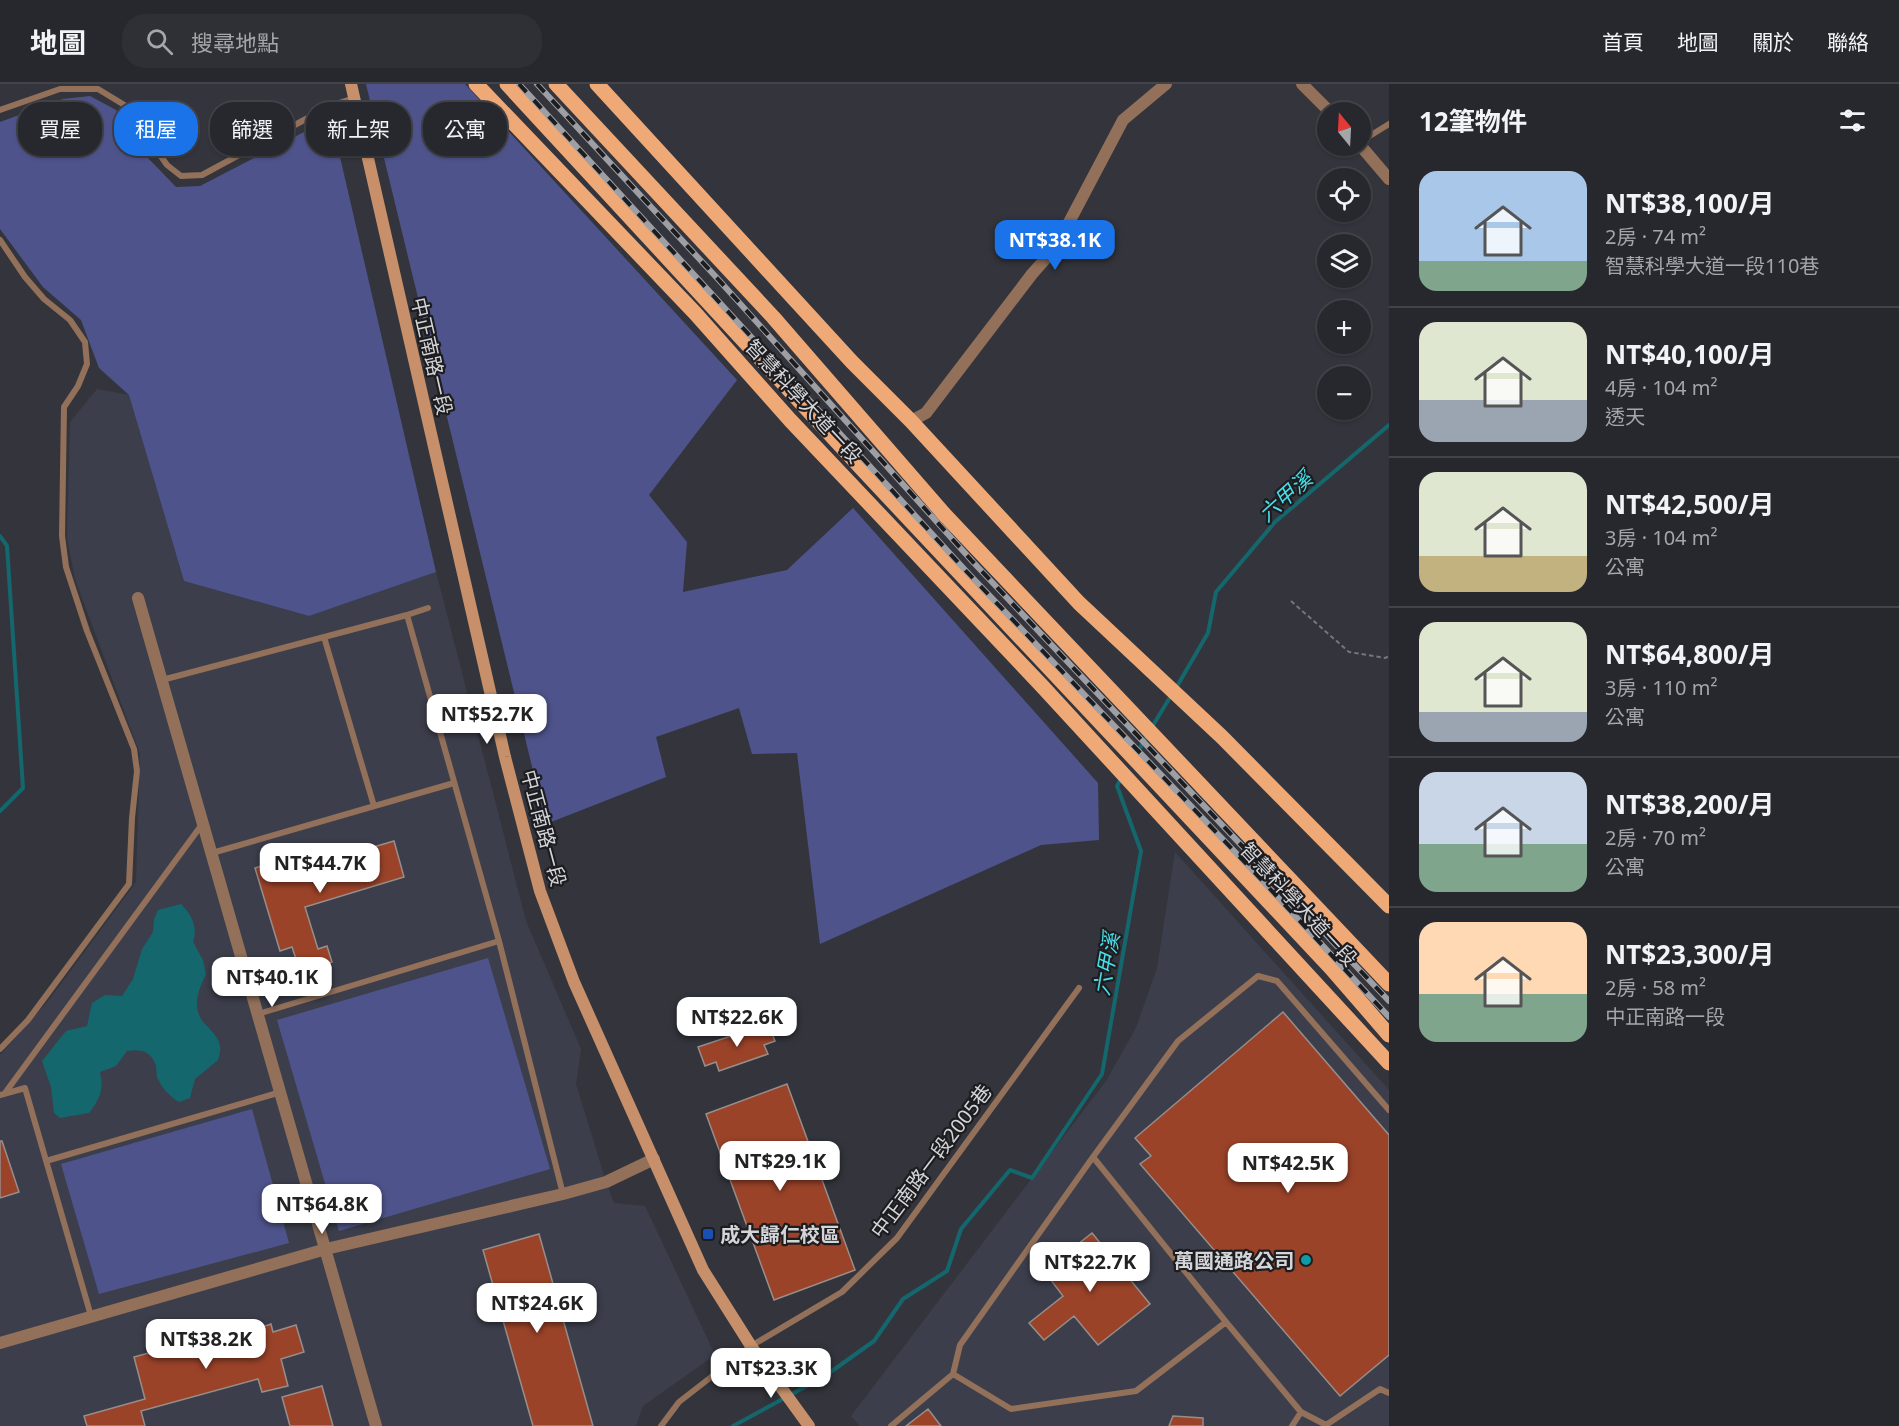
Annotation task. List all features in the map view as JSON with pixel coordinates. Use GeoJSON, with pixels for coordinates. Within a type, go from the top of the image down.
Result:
{"type":"FeatureCollection","features":[{"type":"Feature","properties":{"kind":"main road","name":"智慧科學大道一段"},"geometry":{"type":"LineString","coordinates":[[476,84],[672,289],[790,420],[1100,748],[1176,834],[1244,904],[1389,1063]]}},
{"type":"Feature","properties":{"kind":"main road","name":"智慧科學大道一段"},"geometry":{"type":"LineString","coordinates":[[507,84],[631,220],[1331,969],[1389,1035]]}},
{"type":"Feature","properties":{"kind":"main road","name":"智慧科學大道一段"},"geometry":{"type":"LineString","coordinates":[[556,84],[773,316],[944,514],[1389,984]]}},
{"type":"Feature","properties":{"kind":"main road"},"geometry":{"type":"LineString","coordinates":[[597,84],[852,362],[1079,603],[1222,737],[1389,906]]}},
{"type":"Feature","properties":{"kind":"main road"},"geometry":{"type":"LineString","coordinates":[[631,220],[672,289]]}},
{"type":"Feature","properties":{"kind":"main road"},"geometry":{"type":"LineString","coordinates":[[1244,904],[1331,969]]}},
{"type":"Feature","properties":{"kind":"street","name":"中正南路一段"},"geometry":{"type":"LineString","coordinates":[[351,84],[497,724],[540,891],[574,982],[704,1270],[755,1350],[809,1426]]}},
{"type":"Feature","properties":{"kind":"street"},"geometry":{"type":"LineString","coordinates":[[910,421],[926,413],[1032,274],[1056,247],[1123,120],[1166,84]]}},
{"type":"Feature","properties":{"kind":"street"},"geometry":{"type":"LineString","coordinates":[[1302,84],[1320,102]]}},
{"type":"Feature","properties":{"kind":"street"},"geometry":{"type":"LineString","coordinates":[[1370,156],[1389,178]]}},
{"type":"Feature","properties":{"kind":"street"},"geometry":{"type":"LineString","coordinates":[[138,598],[376,1426]]}},
{"type":"Feature","properties":{"kind":"street"},"geometry":{"type":"LineString","coordinates":[[0,1343],[326,1249],[606,1182],[654,1159]]}},
{"type":"Feature","properties":{"kind":"lane"},"geometry":{"type":"LineString","coordinates":[[0,110],[60,89],[98,89],[126,106],[167,165],[182,176],[202,175],[330,106],[354,98]]}},
{"type":"Feature","properties":{"kind":"lane"},"geometry":{"type":"LineString","coordinates":[[1371,136],[1389,124]]}},
{"type":"Feature","properties":{"kind":"lane"},"geometry":{"type":"LineString","coordinates":[[0,240],[25,277],[44,299],[69,320],[85,342],[87,364],[78,386],[64,407],[62,536],[69,576],[87,631],[134,749],[137,771],[129,884],[27,1020],[0,1049]]}},
{"type":"Feature","properties":{"kind":"lane"},"geometry":{"type":"LineString","coordinates":[[161,680],[429,608]]}},
{"type":"Feature","properties":{"kind":"lane"},"geometry":{"type":"LineString","coordinates":[[407,615],[499,941],[563,1194]]}},
{"type":"Feature","properties":{"kind":"lane"},"geometry":{"type":"LineString","coordinates":[[324,637],[374,806]]}},
{"type":"Feature","properties":{"kind":"lane"},"geometry":{"type":"LineString","coordinates":[[212,853],[454,783]]}},
{"type":"Feature","properties":{"kind":"lane"},"geometry":{"type":"LineString","coordinates":[[3,1094],[203,823]]}},
{"type":"Feature","properties":{"kind":"lane"},"geometry":{"type":"LineString","coordinates":[[258,1014],[499,941]]}},
{"type":"Feature","properties":{"kind":"lane"},"geometry":{"type":"LineString","coordinates":[[891,1426],[953,1374],[960,1346],[1178,1041],[1258,976],[1277,981],[1389,1110]]}},
{"type":"Feature","properties":{"kind":"lane","name":"中正南路一段2005巷"},"geometry":{"type":"LineString","coordinates":[[661,1426],[679,1402],[842,1292],[897,1238],[1079,987]]}},
{"type":"Feature","properties":{"kind":"lane"},"geometry":{"type":"LineString","coordinates":[[3,1094],[25,1088],[92,1317]]}},
{"type":"Feature","properties":{"kind":"lane"},"geometry":{"type":"LineString","coordinates":[[46,1161],[281,1092]]}},
{"type":"Feature","properties":{"kind":"lane"},"geometry":{"type":"LineString","coordinates":[[1093,1157],[1301,1412],[1326,1425],[1380,1389],[1389,1393]]}},
{"type":"Feature","properties":{"kind":"lane"},"geometry":{"type":"LineString","coordinates":[[953,1374],[1011,1409],[1136,1391],[1226,1322]]}},
{"type":"Feature","properties":{"kind":"lane"},"geometry":{"type":"LineString","coordinates":[[1292,1426],[1301,1412]]}},
{"type":"Feature","properties":{"kind":"path"},"geometry":{"type":"LineString","coordinates":[[1292,601],[1349,652],[1389,656]]}},
{"type":"Feature","properties":{"kind":"shaded area"},"geometry":{"type":"Polygon","coordinates":[[[366,84],[465,84],[482,102],[423,102],[423,156],[507,156],[507,130],[737,380],[649,495],[687,542],[683,592],[787,570],[853,508],[1098,783],[1099,840],[1041,845],[820,944],[797,753],[752,754],[739,708],[656,737],[666,777],[546,824],[384,156],[411,156],[411,102],[370,102],[366,84]]]}},
{"type":"Feature","properties":{"kind":"shaded area"},"geometry":{"type":"Polygon","coordinates":[[[90,96],[101,102],[55,102],[90,96]]]}},
{"type":"Feature","properties":{"kind":"shaded area"},"geometry":{"type":"Polygon","coordinates":[[[102,102],[114,109],[114,156],[147,156],[176,187],[200,186],[258,156],[294,156],[294,137],[306,131],[306,156],[340,156],[436,572],[309,616],[184,581],[129,395],[99,368],[81,320],[43,287],[0,229],[0,122],[18,115],[18,156],[102,156],[102,102]]]}},
{"type":"Feature","properties":{"kind":"shaded area"},"geometry":{"type":"Polygon","coordinates":[[[97,389],[129,395],[184,581],[309,616],[436,572],[526,921],[581,1049],[576,1084],[606,1182],[614,1203],[645,1206],[715,1355],[643,1406],[636,1426],[0,1426],[0,1055],[49,1000],[136,882],[140,754],[75,579],[67,537],[70,422],[97,389]]]}},
{"type":"Feature","properties":{"kind":"shaded area"},"geometry":{"type":"Polygon","coordinates":[[[1175,852],[1389,1090],[1389,1426],[860,1426],[851,1416],[1106,1081],[1136,1028],[1157,968],[1175,852]]]}},
{"type":"Feature","properties":{"kind":"shaded area"},"geometry":{"type":"Polygon","coordinates":[[[181,904],[193,921],[195,931],[193,942],[203,960],[206,974],[198,996],[198,1013],[219,1042],[218,1060],[195,1079],[190,1098],[179,1102],[161,1085],[157,1077],[156,1065],[150,1055],[139,1050],[127,1051],[116,1066],[100,1072],[102,1084],[100,1094],[89,1113],[60,1118],[54,1113],[51,1087],[42,1061],[66,1031],[87,1026],[92,1003],[105,995],[122,996],[133,979],[142,949],[153,932],[154,919],[158,910],[181,904]]]}},
{"type":"Feature","properties":{"kind":"shaded area"},"geometry":{"type":"Polygon","coordinates":[[[488,958],[550,1169],[339,1231],[277,1020],[488,958]]]}},
{"type":"Feature","properties":{"kind":"shaded area"},"geometry":{"type":"Polygon","coordinates":[[[252,1109],[289,1243],[99,1294],[61,1164],[252,1109]]]}},
{"type":"Feature","properties":{"kind":"building"},"geometry":{"type":"Polygon","coordinates":[[[394,841],[404,877],[305,907],[318,949],[327,946],[332,962],[300,971],[292,947],[280,951],[255,868],[288,858],[292,871],[394,841]]]}},
{"type":"Feature","properties":{"kind":"building","name":"萬國通路公司"},"geometry":{"type":"Polygon","coordinates":[[[1283,1012],[1389,1135],[1389,1355],[1340,1396],[1140,1164],[1151,1156],[1135,1138],[1283,1012]]]}},
{"type":"Feature","properties":{"kind":"building"},"geometry":{"type":"Polygon","coordinates":[[[761,1026],[762,1029],[769,1026],[775,1041],[764,1045],[768,1054],[719,1071],[716,1062],[705,1066],[698,1047],[761,1026]]]}},
{"type":"Feature","properties":{"kind":"building"},"geometry":{"type":"Polygon","coordinates":[[[787,1084],[855,1270],[774,1300],[706,1114],[787,1084]]]}},
{"type":"Feature","properties":{"kind":"building"},"geometry":{"type":"Polygon","coordinates":[[[0,1141],[2,1141],[19,1192],[0,1198],[0,1141]]]}},
{"type":"Feature","properties":{"kind":"building"},"geometry":{"type":"Polygon","coordinates":[[[1092,1233],[1150,1304],[1098,1345],[1074,1316],[1044,1340],[1029,1323],[1063,1296],[1044,1271],[1092,1233]]]}},
{"type":"Feature","properties":{"kind":"building"},"geometry":{"type":"Polygon","coordinates":[[[539,1234],[593,1426],[533,1426],[483,1250],[539,1234]]]}},
{"type":"Feature","properties":{"kind":"building"},"geometry":{"type":"Polygon","coordinates":[[[271,1324],[273,1332],[296,1325],[304,1352],[281,1359],[288,1386],[262,1392],[258,1379],[141,1411],[145,1426],[87,1426],[84,1416],[145,1399],[134,1357],[229,1331],[231,1338],[271,1324]]]}},
{"type":"Feature","properties":{"kind":"building"},"geometry":{"type":"Polygon","coordinates":[[[322,1386],[333,1426],[290,1426],[282,1397],[322,1386]]]}},
{"type":"Feature","properties":{"kind":"building"},"geometry":{"type":"Polygon","coordinates":[[[928,1409],[941,1426],[906,1426],[928,1409]]]}},
{"type":"Feature","properties":{"kind":"building"},"geometry":{"type":"Polygon","coordinates":[[[1173,1416],[1203,1418],[1203,1426],[1169,1426],[1173,1416]]]}},
{"type":"Feature","properties":{"kind":"waterway","name":"六甲溪"},"geometry":{"type":"LineString","coordinates":[[1176,688],[1208,633],[1216,592],[1275,522],[1389,425]]}},
{"type":"Feature","properties":{"kind":"waterway"},"geometry":{"type":"LineString","coordinates":[[0,536],[7,546],[23,788],[0,811]]}},
{"type":"Feature","properties":{"kind":"waterway","name":"六甲溪"},"geometry":{"type":"LineString","coordinates":[[1152,727],[1172,694]]}},
{"type":"Feature","properties":{"kind":"waterway","name":"六甲溪"},"geometry":{"type":"LineString","coordinates":[[1136,755],[1147,736]]}},
{"type":"Feature","properties":{"kind":"waterway","name":"六甲溪"},"geometry":{"type":"LineString","coordinates":[[733,1426],[825,1376],[874,1341],[903,1299],[947,1271],[961,1229],[1010,1170],[1032,1178],[1102,1074],[1141,851],[1117,786],[1121,779]]}},
{"type":"Feature","properties":{"kind":"railway"},"geometry":{"type":"LineString","coordinates":[[519,84],[966,571],[1258,876],[1389,1017]]}},
{"type":"Feature","properties":{"kind":"railway"},"geometry":{"type":"LineString","coordinates":[[537,84],[717,278],[973,562],[1389,1001]]}},
{"type":"Feature","properties":{"kind":"place","name":"成大歸仁校區"},"geometry":{"type":"Point","coordinates":[708,1234]}},
{"type":"Feature","properties":{"kind":"place","name":"萬國通路公司"},"geometry":{"type":"Point","coordinates":[1306,1260]}}]}
